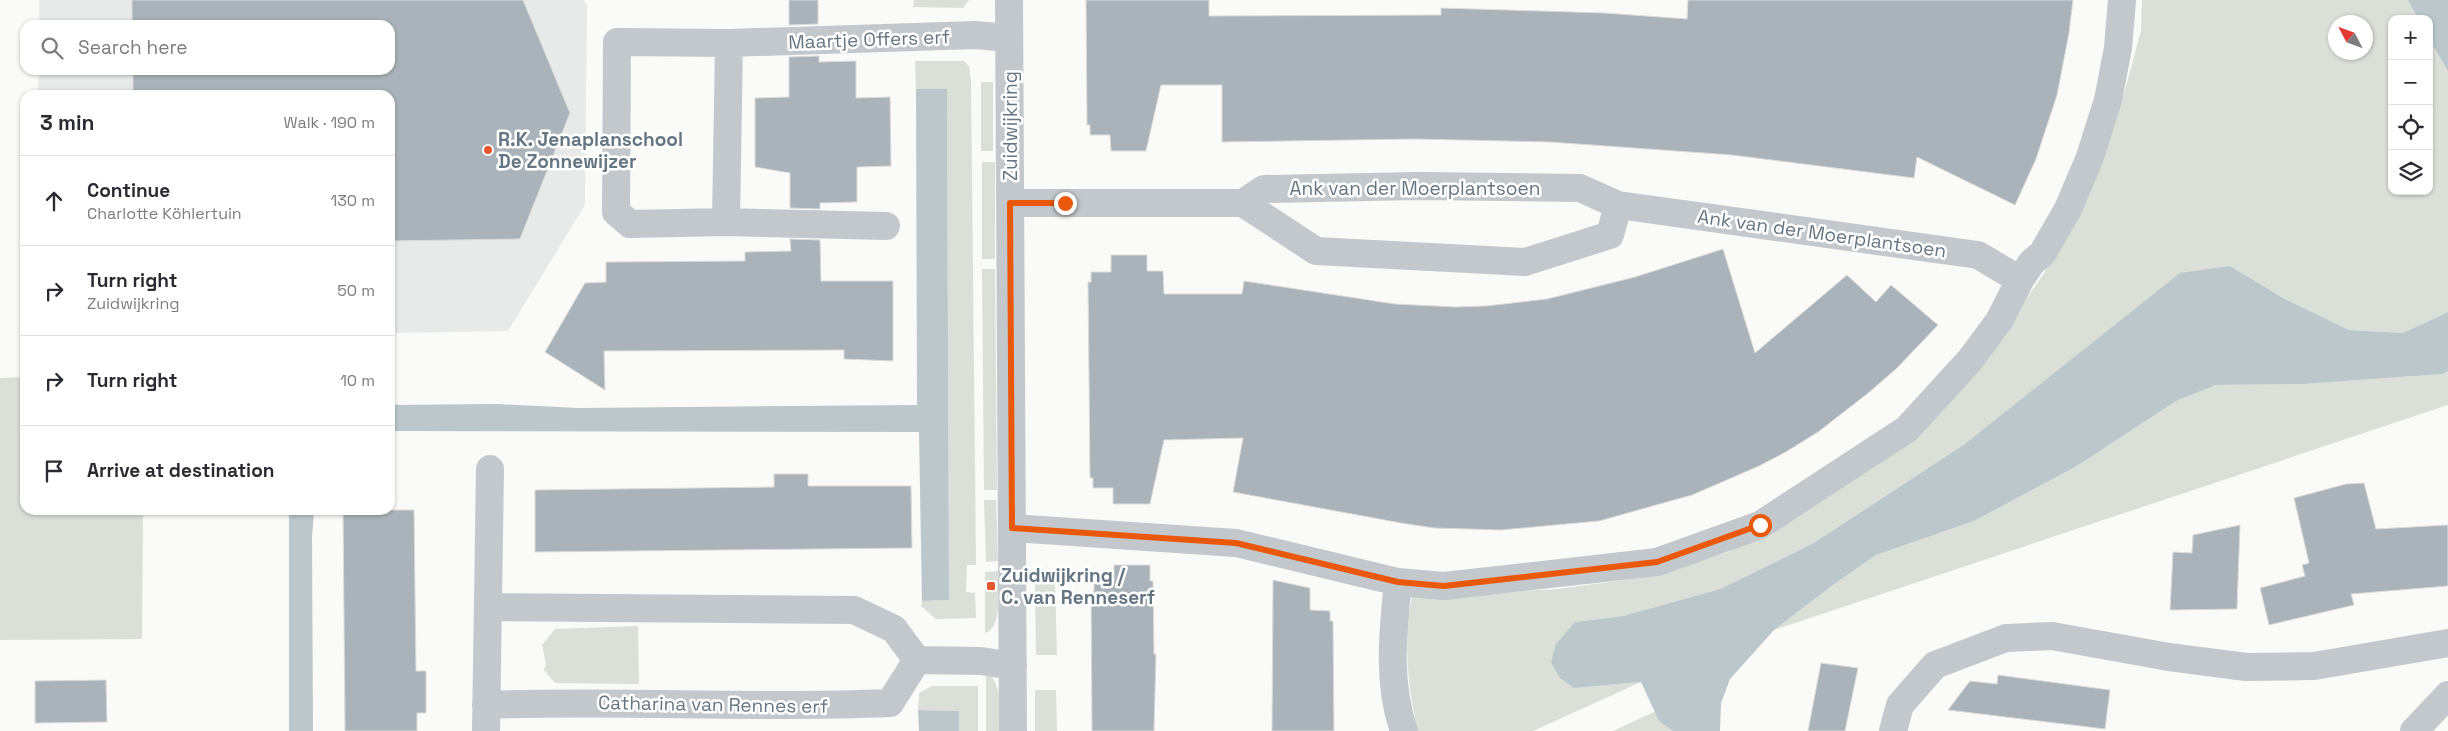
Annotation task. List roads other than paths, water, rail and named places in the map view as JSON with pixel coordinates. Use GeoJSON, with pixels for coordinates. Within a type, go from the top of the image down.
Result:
{"type":"FeatureCollection","features":[{"type":"Feature","properties":{"kind":"street","name":"Zuidwijkring"},"geometry":{"type":"LineString","coordinates":[[1009,0],[1013,731]]}},
{"type":"Feature","properties":{"kind":"street"},"geometry":{"type":"LineString","coordinates":[[1012,528],[1236,543],[1398,582],[1444,586],[1657,562],[1760,525],[1907,428],[1970,360],[1993,328],[2020,280],[2032,262],[2042,254],[2068,209],[2090,157],[2108,100],[2118,48],[2122,0]]}},
{"type":"Feature","properties":{"kind":"street","name":"Maartje Offers erf"},"geometry":{"type":"LineString","coordinates":[[886,226],[726,222],[630,224],[616,212],[617,42],[729,43],[975,35],[1009,38]]}},
{"type":"Feature","properties":{"kind":"street"},"geometry":{"type":"LineString","coordinates":[[726,222],[729,43]]}},
{"type":"Feature","properties":{"kind":"street","name":"Ank van der Moerplantsoen"},"geometry":{"type":"LineString","coordinates":[[1243,203],[1264,190],[1418,186],[1580,188],[1618,205],[1978,255],[2020,280]]}},
{"type":"Feature","properties":{"kind":"street"},"geometry":{"type":"LineString","coordinates":[[1010,203],[1243,203],[1316,250],[1525,262],[1610,235],[1618,205]]}},
{"type":"Feature","properties":{"kind":"street","name":"Catharina van Rennes erf"},"geometry":{"type":"LineString","coordinates":[[490,470],[490,607],[486,718],[574,702],[824,706],[890,703],[917,660]]}},
{"type":"Feature","properties":{"kind":"street"},"geometry":{"type":"LineString","coordinates":[[1398,582],[1391,657],[1397,711],[1404,731]]}},
{"type":"Feature","properties":{"kind":"street"},"geometry":{"type":"LineString","coordinates":[[490,607],[854,610],[894,629],[917,660],[981,661],[1013,666]]}},
{"type":"Feature","properties":{"kind":"street"},"geometry":{"type":"LineString","coordinates":[[1893,731],[1900,705],[1935,665],[2006,638],[2052,636],[2169,657],[2246,667],[2314,666],[2448,643]]}},
{"type":"Feature","properties":{"kind":"street"},"geometry":{"type":"LineString","coordinates":[[2414,731],[2448,695]]}},
{"type":"Feature","properties":{"kind":"place","name":"R.K. Jenaplanschool De Zonnewijzer"},"geometry":{"type":"Point","coordinates":[488,150]}},
{"type":"Feature","properties":{"kind":"place","name":"Zuidwijkring / C. van Renneserf"},"geometry":{"type":"Point","coordinates":[991,586]}}]}
